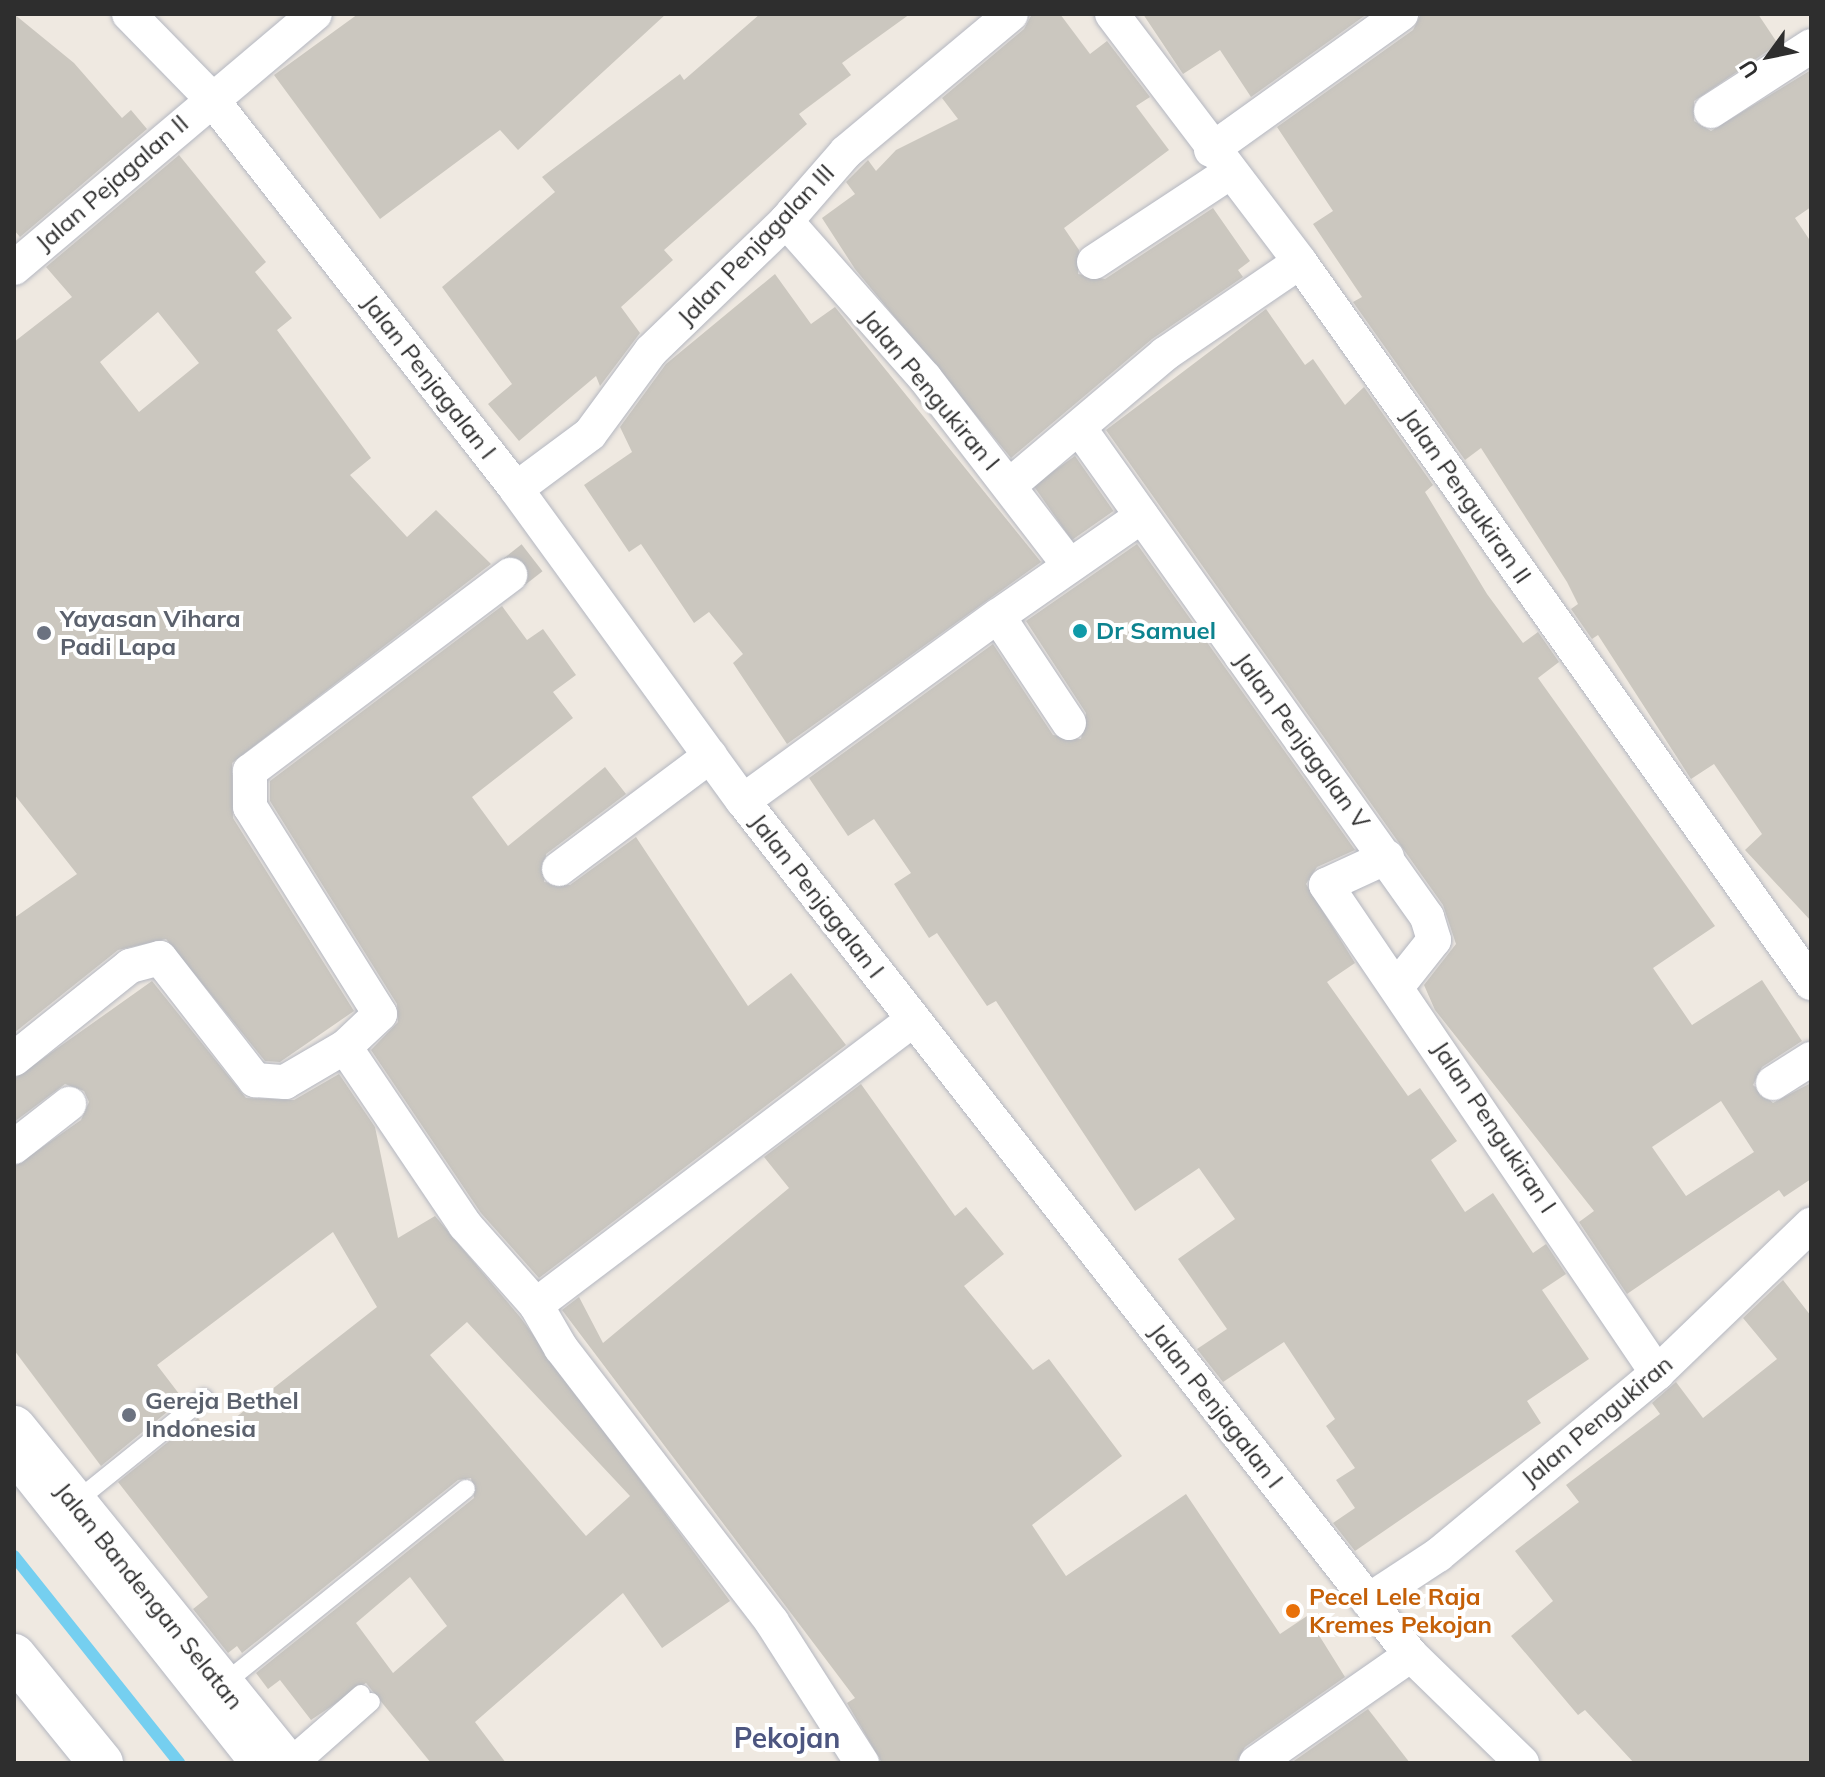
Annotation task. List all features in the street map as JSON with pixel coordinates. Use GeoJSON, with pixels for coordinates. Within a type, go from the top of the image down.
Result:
{"type":"FeatureCollection","features":[{"type":"Feature","properties":{"kind":"main road","name":"Jalan Bandengan Selatan"},"geometry":{"type":"LineString","coordinates":[[14,1428],[222,1685],[279,1763]]}},
{"type":"Feature","properties":{"kind":"main road"},"geometry":{"type":"LineString","coordinates":[[14,1656],[101,1763]]}},
{"type":"Feature","properties":{"kind":"street","name":"Jalan Penjagalan I"},"geometry":{"type":"LineString","coordinates":[[129,14],[210,97],[516,489],[531,559],[710,756],[1411,1655],[1522,1763]]}},
{"type":"Feature","properties":{"kind":"street","name":"Jalan Pejagalan II"},"geometry":{"type":"LineString","coordinates":[[14,268],[210,97],[315,14]]}},
{"type":"Feature","properties":{"kind":"street","name":"Jalan Penjagalan III"},"geometry":{"type":"LineString","coordinates":[[516,489],[590,434],[651,351],[786,221],[846,152],[1011,14]]}},
{"type":"Feature","properties":{"kind":"street","name":"Jalan Pengukiran II"},"geometry":{"type":"LineString","coordinates":[[1112,14],[1220,162],[1300,262],[1811,983]]}},
{"type":"Feature","properties":{"kind":"street"},"geometry":{"type":"LineString","coordinates":[[1094,262],[1401,14]]}},
{"type":"Feature","properties":{"kind":"street"},"geometry":{"type":"LineString","coordinates":[[1711,111],[1811,46]]}},
{"type":"Feature","properties":{"kind":"street","name":"Jalan Pengukiran I"},"geometry":{"type":"LineString","coordinates":[[786,221],[1010,485],[1068,564]]}},
{"type":"Feature","properties":{"kind":"street"},"geometry":{"type":"LineString","coordinates":[[1010,485],[1080,429],[1165,354],[1300,262]]}},
{"type":"Feature","properties":{"kind":"street","name":"Jalan Penjagalan V"},"geometry":{"type":"LineString","coordinates":[[1080,429],[1387,857],[1434,940],[1399,984]]}},
{"type":"Feature","properties":{"kind":"street"},"geometry":{"type":"LineString","coordinates":[[743,801],[1068,564],[1142,516]]}},
{"type":"Feature","properties":{"kind":"street"},"geometry":{"type":"LineString","coordinates":[[14,1059],[147,957],[173,969],[255,1080],[285,1082],[345,1047],[380,1014],[250,807],[250,771],[531,559]]}},
{"type":"Feature","properties":{"kind":"street"},"geometry":{"type":"LineString","coordinates":[[998,616],[1069,723]]}},
{"type":"Feature","properties":{"kind":"street"},"geometry":{"type":"LineString","coordinates":[[559,869],[710,756]]}},
{"type":"Feature","properties":{"kind":"street","name":"Jalan Penjagalan V"},"geometry":{"type":"LineString","coordinates":[[1326,885],[1387,857]]}},
{"type":"Feature","properties":{"kind":"street","name":"Jalan Pengukiran I"},"geometry":{"type":"LineString","coordinates":[[1326,885],[1399,984],[1657,1373]]}},
{"type":"Feature","properties":{"kind":"street"},"geometry":{"type":"LineString","coordinates":[[536,1305],[913,1020]]}},
{"type":"Feature","properties":{"kind":"street"},"geometry":{"type":"LineString","coordinates":[[345,1047],[465,1225],[536,1305],[561,1348],[772,1622],[862,1763]]}},
{"type":"Feature","properties":{"kind":"street"},"geometry":{"type":"LineString","coordinates":[[1773,1083],[1811,1059]]}},
{"type":"Feature","properties":{"kind":"street"},"geometry":{"type":"LineString","coordinates":[[14,1147],[69,1104]]}},
{"type":"Feature","properties":{"kind":"street","name":"Jalan Pengukiran"},"geometry":{"type":"LineString","coordinates":[[1368,1601],[1438,1555],[1657,1373],[1811,1225]]}},
{"type":"Feature","properties":{"kind":"street"},"geometry":{"type":"LineString","coordinates":[[1256,1763],[1411,1655]]}},
{"type":"Feature","properties":{"kind":"lane"},"geometry":{"type":"LineString","coordinates":[[74,1503],[204,1398]]}},
{"type":"Feature","properties":{"kind":"lane"},"geometry":{"type":"LineString","coordinates":[[14,1469],[279,1763],[366,1698]]}},
{"type":"Feature","properties":{"kind":"lane"},"geometry":{"type":"LineString","coordinates":[[222,1685],[466,1489]]}},
{"type":"Feature","properties":{"kind":"building"},"geometry":{"type":"Polygon","coordinates":[[[14,14],[74,63],[122,118],[131,110],[147,129],[20,237],[14,230],[14,14]]]}},
{"type":"Feature","properties":{"kind":"building"},"geometry":{"type":"Polygon","coordinates":[[[358,14],[666,14],[518,150],[500,130],[380,219],[274,75],[358,14]]]}},
{"type":"Feature","properties":{"kind":"building"},"geometry":{"type":"Polygon","coordinates":[[[760,14],[910,14],[842,63],[851,75],[799,114],[807,124],[664,250],[673,260],[621,307],[640,333],[600,386],[596,376],[519,441],[488,404],[512,384],[442,287],[555,192],[542,177],[680,74],[684,80],[760,14]]]}},
{"type":"Feature","properties":{"kind":"building"},"geometry":{"type":"Polygon","coordinates":[[[1032,14],[1060,14],[1090,54],[1107,41],[1150,97],[1136,106],[1169,150],[1064,228],[1079,250],[1078,274],[1105,279],[1213,208],[1250,261],[1238,270],[1243,277],[1152,339],[1011,458],[855,269],[822,218],[855,194],[846,182],[868,160],[876,171],[896,150],[958,119],[942,98],[1024,29],[1032,14]]]}},
{"type":"Feature","properties":{"kind":"building"},"geometry":{"type":"Polygon","coordinates":[[[1143,14],[1367,14],[1251,97],[1220,50],[1183,74],[1143,14]]]}},
{"type":"Feature","properties":{"kind":"building"},"geometry":{"type":"Polygon","coordinates":[[[1421,14],[1758,14],[1778,44],[1694,101],[1694,121],[1711,131],[1811,70],[1811,207],[1795,218],[1811,242],[1811,921],[1745,850],[1762,834],[1714,764],[1691,779],[1598,635],[1592,639],[1571,609],[1578,604],[1567,582],[1481,448],[1465,460],[1353,302],[1362,297],[1313,224],[1333,211],[1277,127],[1413,30],[1421,14]]]}},
{"type":"Feature","properties":{"kind":"building"},"geometry":{"type":"Polygon","coordinates":[[[179,155],[266,262],[255,272],[292,318],[277,330],[371,458],[350,475],[407,537],[436,510],[491,564],[232,763],[233,818],[354,1011],[280,1062],[265,1061],[166,939],[118,950],[14,1033],[14,918],[77,874],[14,794],[14,342],[72,297],[46,267],[179,155]],[[158,312],[100,362],[139,412],[199,363],[158,312]]]}},
{"type":"Feature","properties":{"kind":"building"},"geometry":{"type":"Polygon","coordinates":[[[775,274],[811,324],[835,307],[1041,562],[787,744],[733,663],[743,654],[709,612],[694,623],[641,544],[629,552],[584,485],[632,452],[620,427],[666,364],[775,274]]]}},
{"type":"Feature","properties":{"kind":"building"},"geometry":{"type":"Polygon","coordinates":[[[1266,309],[1305,365],[1313,359],[1345,405],[1364,387],[1433,485],[1425,492],[1487,594],[1523,643],[1538,632],[1559,662],[1538,678],[1715,926],[1653,968],[1692,1025],[1762,980],[1802,1041],[1762,1067],[1753,1085],[1773,1103],[1811,1083],[1811,1179],[1784,1197],[1779,1190],[1627,1294],[1579,1222],[1594,1211],[1435,1010],[1424,985],[1456,944],[1443,905],[1106,430],[1266,309]],[[1721,1101],[1652,1147],[1686,1196],[1754,1152],[1721,1101]]]}},
{"type":"Feature","properties":{"kind":"building"},"geometry":{"type":"Polygon","coordinates":[[[1075,456],[1113,511],[1072,540],[1033,485],[1075,456]]]}},
{"type":"Feature","properties":{"kind":"building"},"geometry":{"type":"Polygon","coordinates":[[[1137,544],[1355,850],[1317,867],[1306,884],[1355,963],[1327,982],[1408,1096],[1420,1088],[1457,1141],[1431,1160],[1465,1212],[1493,1193],[1533,1253],[1546,1244],[1566,1274],[1542,1290],[1589,1359],[1527,1401],[1541,1423],[1355,1551],[1333,1523],[1355,1508],[1336,1480],[1355,1468],[1326,1426],[1335,1419],[1284,1342],[1223,1382],[1197,1349],[1227,1329],[1178,1259],[1235,1219],[1199,1168],[1135,1211],[996,1001],[987,1006],[937,933],[929,938],[894,884],[911,873],[874,819],[848,836],[809,778],[993,644],[1053,735],[1081,739],[1086,713],[1026,621],[1137,544]]]}},
{"type":"Feature","properties":{"kind":"building"},"geometry":{"type":"Polygon","coordinates":[[[502,606],[527,640],[543,629],[576,675],[553,692],[573,718],[472,797],[508,846],[605,767],[626,794],[546,854],[544,882],[570,885],[636,837],[748,1006],[791,973],[846,1045],[539,1278],[481,1213],[371,1050],[398,1022],[397,1004],[270,801],[270,781],[502,606]]]}},
{"type":"Feature","properties":{"kind":"building"},"geometry":{"type":"Polygon","coordinates":[[[152,981],[246,1098],[294,1100],[339,1074],[375,1127],[398,1238],[435,1216],[520,1317],[730,1601],[662,1648],[623,1593],[475,1722],[506,1763],[431,1763],[366,1683],[311,1720],[280,1680],[268,1689],[256,1673],[474,1498],[471,1478],[458,1480],[242,1653],[237,1646],[228,1653],[193,1609],[208,1597],[118,1482],[198,1418],[212,1436],[377,1307],[333,1232],[157,1365],[183,1399],[101,1466],[14,1350],[14,1167],[81,1120],[89,1102],[84,1091],[65,1084],[14,1122],[14,1079],[152,981]],[[467,1322],[430,1355],[586,1536],[630,1496],[467,1322]],[[410,1577],[356,1623],[393,1673],[447,1626],[410,1577]]]}},
{"type":"Feature","properties":{"kind":"building"},"geometry":{"type":"Polygon","coordinates":[[[861,1084],[955,1216],[966,1207],[1004,1254],[964,1286],[1033,1370],[1049,1359],[1122,1456],[1032,1525],[1066,1576],[1186,1494],[1280,1634],[1307,1616],[1345,1677],[1245,1747],[1236,1763],[882,1763],[847,1703],[855,1698],[562,1310],[579,1297],[603,1343],[789,1188],[764,1157],[861,1084]]]}},
{"type":"Feature","properties":{"kind":"building"},"geometry":{"type":"Polygon","coordinates":[[[1783,1280],[1811,1316],[1811,1763],[1634,1763],[1585,1710],[1578,1715],[1511,1636],[1553,1601],[1515,1551],[1579,1502],[1566,1485],[1660,1414],[1652,1403],[1676,1382],[1703,1418],[1777,1359],[1743,1318],[1783,1280]]]}},
{"type":"Feature","properties":{"kind":"building"},"geometry":{"type":"Polygon","coordinates":[[[1368,1709],[1410,1763],[1291,1763],[1368,1709]]]}},
{"type":"Feature","properties":{"kind":"waterway"},"geometry":{"type":"LineString","coordinates":[[14,1556],[179,1763]]}},
{"type":"Feature","properties":{"kind":"tunnel"},"geometry":{"type":"LineString","coordinates":[[510,575],[532,558]]}},
{"type":"Feature","properties":{"kind":"place","name":"Dr Samuel"},"geometry":{"type":"Point","coordinates":[1080,631]}},
{"type":"Feature","properties":{"kind":"place","name":"Yayasan Vihara Padi Lapa"},"geometry":{"type":"Point","coordinates":[44,633]}},
{"type":"Feature","properties":{"kind":"place","name":"Gereja Bethel Indonesia"},"geometry":{"type":"Point","coordinates":[129,1415]}},
{"type":"Feature","properties":{"kind":"place","name":"Pecel Lele Raja Kremes Pekojan"},"geometry":{"type":"Point","coordinates":[1293,1611]}},
{"type":"Feature","properties":{"kind":"district","name":"Pekojan"},"geometry":{"type":"Point","coordinates":[787,1738]}}]}
